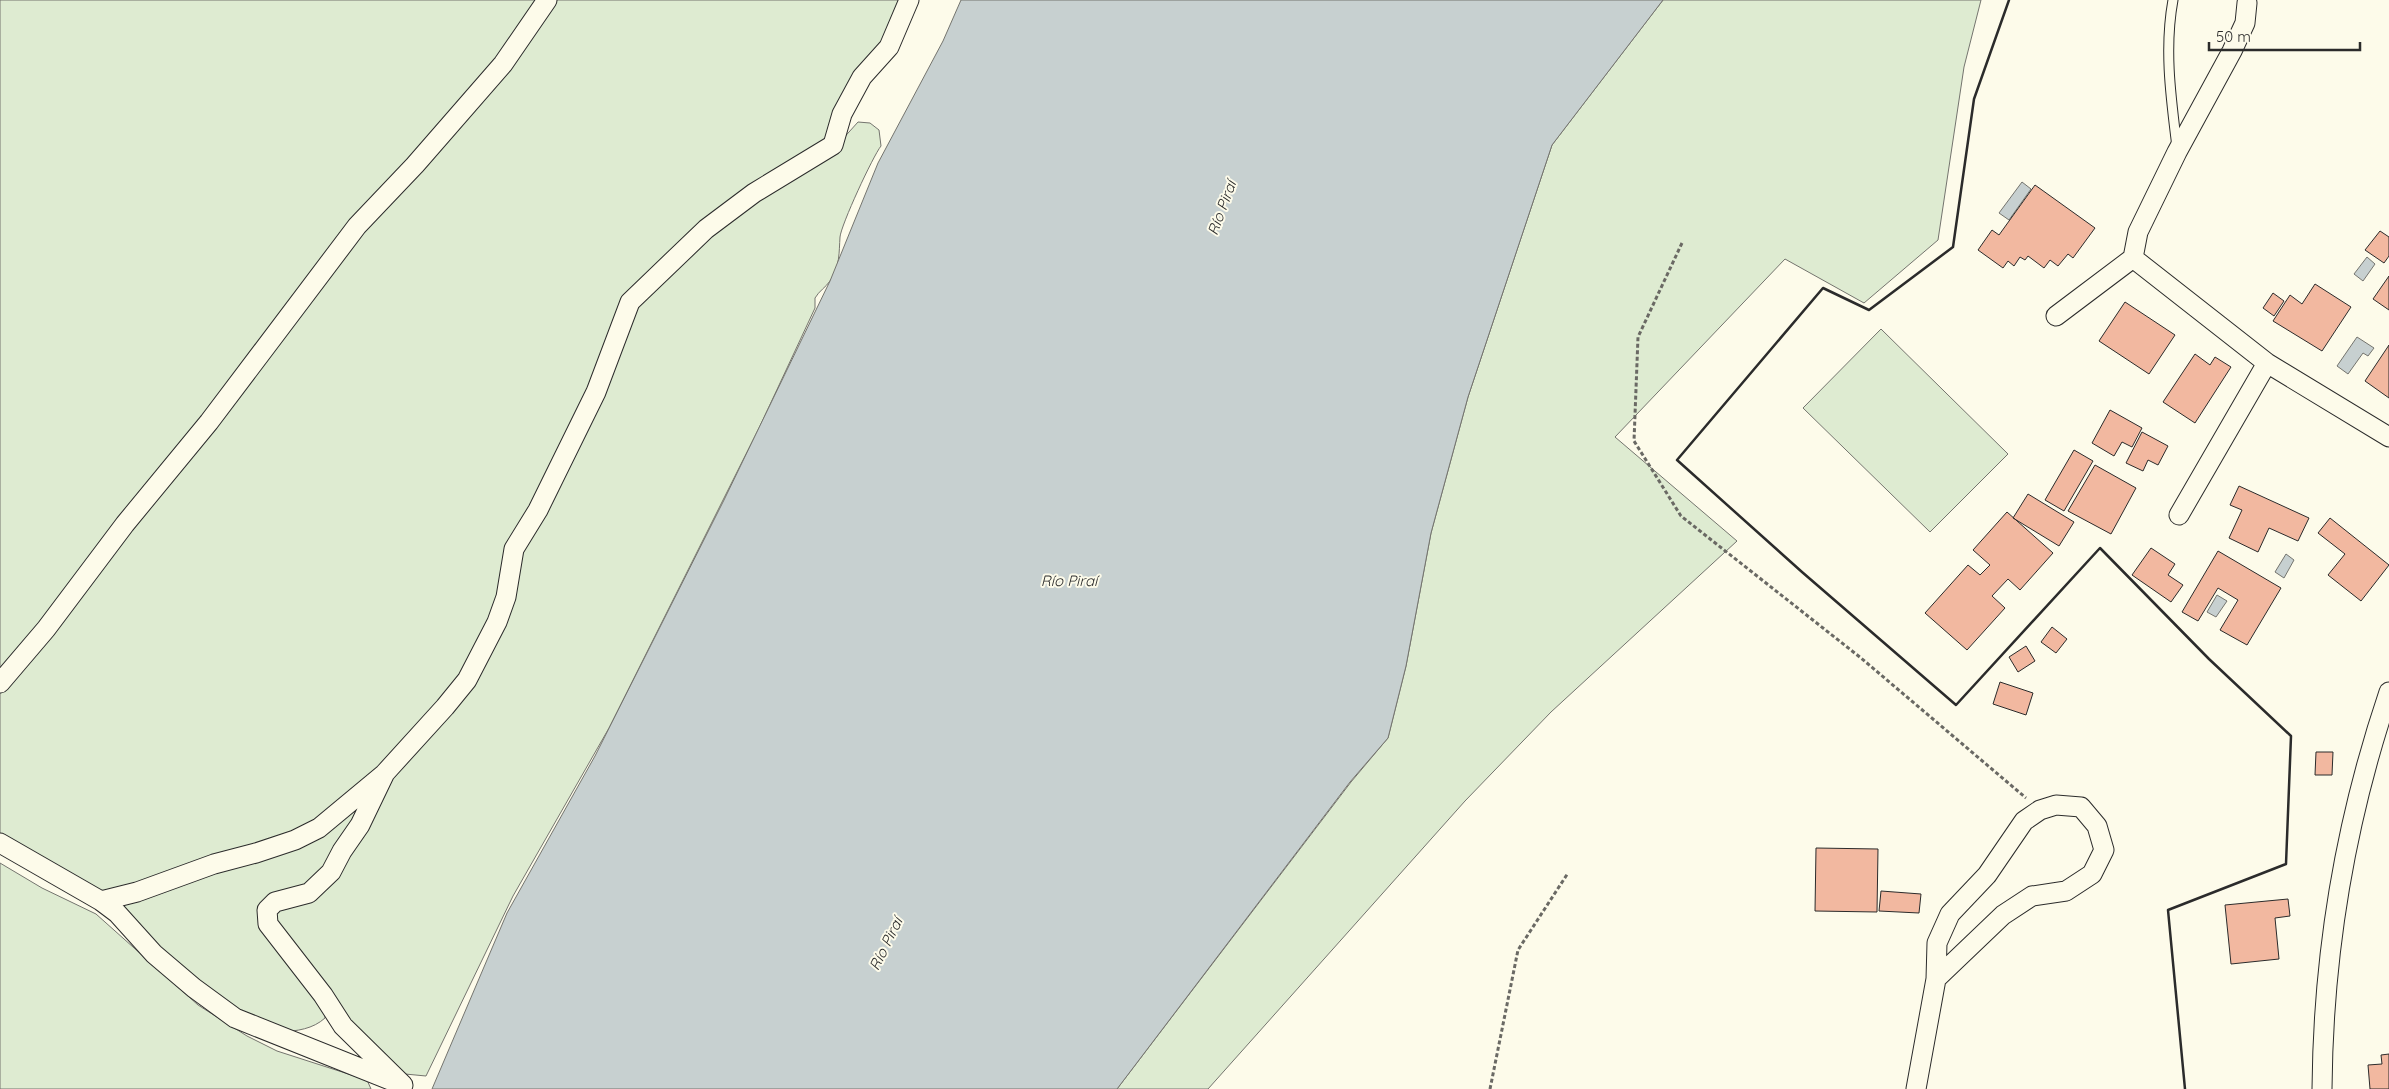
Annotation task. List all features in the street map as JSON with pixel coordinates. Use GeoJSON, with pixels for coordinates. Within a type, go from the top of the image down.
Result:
{"type":"FeatureCollection","features":[{"type":"Feature","properties":{"kind":"street"},"geometry":{"type":"LineString","coordinates":[[0,683],[46,629],[124,524],[209,422],[356,226],[415,165],[503,64],[547,0]]}},
{"type":"Feature","properties":{"kind":"street"},"geometry":{"type":"LineString","coordinates":[[101,901],[137,892],[214,864],[295,840],[319,828],[385,773],[445,707],[467,680],[498,622],[506,597],[514,548],[538,510],[596,392],[630,302],[714,223],[754,193],[833,145],[842,114],[862,77],[889,47],[909,0]]}},
{"type":"Feature","properties":{"kind":"street"},"geometry":{"type":"LineString","coordinates":[[2056,316],[2134,258],[2138,232],[2177,152],[2232,51],[2245,23],[2247,3]]}},
{"type":"Feature","properties":{"kind":"street"},"geometry":{"type":"LineString","coordinates":[[2134,258],[2266,363],[2389,437]]}},
{"type":"Feature","properties":{"kind":"street"},"geometry":{"type":"LineString","coordinates":[[2179,516],[2266,363]]}},
{"type":"Feature","properties":{"kind":"street"},"geometry":{"type":"LineString","coordinates":[[2322,1089],[2323,1029],[2338,895],[2371,745],[2389,692]]}},
{"type":"Feature","properties":{"kind":"street"},"geometry":{"type":"LineString","coordinates":[[0,843],[101,901],[117,913],[154,954],[194,988],[235,1018],[403,1085],[343,1026],[317,987],[268,924],[267,917],[267,910],[275,902],[308,893],[331,872],[360,825],[385,773]]}},
{"type":"Feature","properties":{"kind":"street"},"geometry":{"type":"LineString","coordinates":[[1916,1089],[1936,979],[1937,943],[1950,914],[1986,876],[2024,821],[2040,810],[2056,805],[2081,807],[2097,826],[2104,850],[2092,874],[2066,891],[2032,896],[2003,915],[1936,979]]}},
{"type":"Feature","properties":{"kind":"lane"},"geometry":{"type":"LineString","coordinates":[[2173,0],[2169,25],[2169,84],[2177,152]]}},
{"type":"Feature","properties":{"kind":"path"},"geometry":{"type":"LineString","coordinates":[[1682,243],[1638,337],[1634,441],[1681,516],[1861,658],[2040,810]]}},
{"type":"Feature","properties":{"kind":"path"},"geometry":{"type":"LineString","coordinates":[[1490,1089],[1518,950],[1568,874]]}},
{"type":"Feature","properties":{"kind":"green space"},"geometry":{"type":"Polygon","coordinates":[[[0,0],[540,0],[514,36],[238,372],[0,674],[0,0]]]}},
{"type":"Feature","properties":{"kind":"green space"},"geometry":{"type":"Polygon","coordinates":[[[555,0],[903,0],[830,138],[647,276],[603,364],[497,597],[474,662],[386,765],[314,826],[109,896],[0,838],[0,691],[318,284],[555,0]]]}},
{"type":"Feature","properties":{"kind":"green space"},"geometry":{"type":"Polygon","coordinates":[[[1663,0],[1981,0],[1964,67],[1938,240],[1864,303],[1785,259],[1615,437],[1737,541],[1551,712],[1465,801],[1208,1089],[1117,1089],[1351,782],[1388,738],[1406,666],[1431,533],[1468,397],[1552,145],[1663,0]]]}},
{"type":"Feature","properties":{"kind":"green space"},"geometry":{"type":"Polygon","coordinates":[[[858,122],[870,123],[879,130],[881,146],[865,176],[842,230],[836,270],[815,298],[815,308],[760,426],[609,728],[513,896],[426,1076],[405,1074],[382,1060],[287,944],[270,910],[308,896],[514,602],[519,553],[634,306],[714,232],[840,142],[858,122]]]}},
{"type":"Feature","properties":{"kind":"green space"},"geometry":{"type":"Polygon","coordinates":[[[1881,329],[2008,454],[1930,532],[1803,408],[1881,329]]]}},
{"type":"Feature","properties":{"kind":"green space"},"geometry":{"type":"Polygon","coordinates":[[[370,788],[327,873],[262,906],[325,1009],[325,1018],[315,1025],[299,1030],[281,1032],[203,991],[115,904],[248,859],[370,788]]]}},
{"type":"Feature","properties":{"kind":"green space"},"geometry":{"type":"Polygon","coordinates":[[[0,863],[42,888],[96,914],[198,1005],[247,1036],[277,1051],[367,1080],[371,1089],[0,1089],[0,863]]]}},
{"type":"Feature","properties":{"kind":"water","name":"Río Piraí"},"geometry":{"type":"Polygon","coordinates":[[[961,0],[1663,0],[1552,145],[1468,397],[1431,533],[1406,666],[1388,738],[1350,782],[1117,1089],[432,1089],[507,913],[595,756],[724,500],[830,281],[878,163],[943,41],[961,0]]]}},
{"type":"Feature","properties":{"kind":"water"},"geometry":{"type":"Polygon","coordinates":[[[2022,182],[2031,189],[2009,220],[1999,213],[2022,182]]]}},
{"type":"Feature","properties":{"kind":"water"},"geometry":{"type":"Polygon","coordinates":[[[2367,257],[2375,264],[2363,281],[2354,274],[2367,257]]]}},
{"type":"Feature","properties":{"kind":"water"},"geometry":{"type":"Polygon","coordinates":[[[2357,337],[2374,348],[2368,356],[2363,353],[2348,374],[2337,366],[2357,337]]]}},
{"type":"Feature","properties":{"kind":"water"},"geometry":{"type":"Polygon","coordinates":[[[2286,554],[2294,560],[2284,578],[2275,572],[2286,554]]]}},
{"type":"Feature","properties":{"kind":"water"},"geometry":{"type":"Polygon","coordinates":[[[2217,595],[2227,601],[2216,617],[2207,612],[2217,595]]]}},
{"type":"Feature","properties":{"kind":"building"},"geometry":{"type":"Polygon","coordinates":[[[2035,185],[2095,228],[2073,258],[2068,254],[2058,266],[2050,260],[2044,268],[2028,256],[2025,260],[2020,257],[2014,266],[2008,261],[2003,268],[1978,250],[1992,230],[1999,235],[2035,185]]]}},
{"type":"Feature","properties":{"kind":"building"},"geometry":{"type":"Polygon","coordinates":[[[2380,231],[2389,237],[2389,256],[2384,263],[2365,250],[2380,231]]]}},
{"type":"Feature","properties":{"kind":"building"},"geometry":{"type":"Polygon","coordinates":[[[2389,276],[2389,310],[2373,299],[2389,276]]]}},
{"type":"Feature","properties":{"kind":"building"},"geometry":{"type":"Polygon","coordinates":[[[2315,284],[2351,307],[2322,351],[2273,321],[2290,295],[2302,304],[2315,284]]]}},
{"type":"Feature","properties":{"kind":"building"},"geometry":{"type":"Polygon","coordinates":[[[2273,293],[2284,301],[2274,316],[2263,308],[2273,293]]]}},
{"type":"Feature","properties":{"kind":"building"},"geometry":{"type":"Polygon","coordinates":[[[2125,302],[2175,335],[2149,374],[2099,341],[2125,302]]]}},
{"type":"Feature","properties":{"kind":"building"},"geometry":{"type":"Polygon","coordinates":[[[2389,345],[2389,398],[2365,381],[2389,345]]]}},
{"type":"Feature","properties":{"kind":"building"},"geometry":{"type":"Polygon","coordinates":[[[2195,354],[2210,365],[2215,357],[2231,367],[2195,423],[2163,402],[2195,354]]]}},
{"type":"Feature","properties":{"kind":"building"},"geometry":{"type":"Polygon","coordinates":[[[2110,410],[2142,428],[2132,447],[2122,442],[2114,456],[2092,443],[2110,410]]]}},
{"type":"Feature","properties":{"kind":"building"},"geometry":{"type":"Polygon","coordinates":[[[2142,432],[2168,446],[2158,465],[2148,460],[2143,471],[2126,463],[2142,432]]]}},
{"type":"Feature","properties":{"kind":"building"},"geometry":{"type":"Polygon","coordinates":[[[2074,450],[2093,461],[2064,511],[2045,500],[2074,450]]]}},
{"type":"Feature","properties":{"kind":"building"},"geometry":{"type":"Polygon","coordinates":[[[2095,465],[2136,488],[2111,534],[2068,511],[2095,465]]]}},
{"type":"Feature","properties":{"kind":"building"},"geometry":{"type":"Polygon","coordinates":[[[2239,486],[2309,518],[2298,541],[2269,528],[2258,552],[2229,538],[2242,510],[2230,505],[2239,486]]]}},
{"type":"Feature","properties":{"kind":"building"},"geometry":{"type":"Polygon","coordinates":[[[2028,494],[2074,522],[2059,546],[2013,518],[2028,494]]]}},
{"type":"Feature","properties":{"kind":"building"},"geometry":{"type":"Polygon","coordinates":[[[2007,512],[2053,553],[2020,590],[2008,579],[1992,596],[2005,608],[1967,650],[1925,613],[1968,565],[1980,575],[1990,565],[1973,550],[2007,512]]]}},
{"type":"Feature","properties":{"kind":"building"},"geometry":{"type":"Polygon","coordinates":[[[2330,518],[2389,565],[2361,601],[2328,575],[2345,554],[2318,533],[2330,518]]]}},
{"type":"Feature","properties":{"kind":"building"},"geometry":{"type":"Polygon","coordinates":[[[2151,548],[2175,564],[2168,575],[2183,585],[2171,602],[2132,575],[2151,548]]]}},
{"type":"Feature","properties":{"kind":"building"},"geometry":{"type":"Polygon","coordinates":[[[2218,551],[2281,588],[2247,645],[2220,630],[2238,600],[2218,588],[2198,621],[2182,612],[2218,551]]]}},
{"type":"Feature","properties":{"kind":"building"},"geometry":{"type":"Polygon","coordinates":[[[2052,627],[2067,639],[2056,653],[2041,642],[2052,627]]]}},
{"type":"Feature","properties":{"kind":"building"},"geometry":{"type":"Polygon","coordinates":[[[2026,646],[2035,661],[2018,672],[2009,657],[2026,646]]]}},
{"type":"Feature","properties":{"kind":"building"},"geometry":{"type":"Polygon","coordinates":[[[2000,682],[2033,693],[2026,715],[1993,704],[2000,682]]]}},
{"type":"Feature","properties":{"kind":"building"},"geometry":{"type":"Polygon","coordinates":[[[2316,752],[2333,752],[2332,775],[2315,775],[2316,752]]]}},
{"type":"Feature","properties":{"kind":"building"},"geometry":{"type":"Polygon","coordinates":[[[1816,848],[1878,849],[1877,912],[1815,911],[1816,848]]]}},
{"type":"Feature","properties":{"kind":"building"},"geometry":{"type":"Polygon","coordinates":[[[1881,891],[1921,894],[1919,913],[1879,911],[1881,891]]]}},
{"type":"Feature","properties":{"kind":"building"},"geometry":{"type":"Polygon","coordinates":[[[2288,899],[2290,916],[2275,918],[2279,959],[2231,964],[2225,905],[2288,899]]]}},
{"type":"Feature","properties":{"kind":"building"},"geometry":{"type":"Polygon","coordinates":[[[2389,1054],[2389,1089],[2370,1089],[2368,1065],[2382,1064],[2381,1055],[2389,1054]]]}},
{"type":"Feature","properties":{"kind":"wall"},"geometry":{"type":"LineString","coordinates":[[2009,0],[1974,99],[1953,247],[1869,310],[1823,288],[1677,460],[1802,572],[1956,705],[2100,548],[2209,659],[2291,736],[2286,864],[2168,910],[2185,1089]]}}]}
